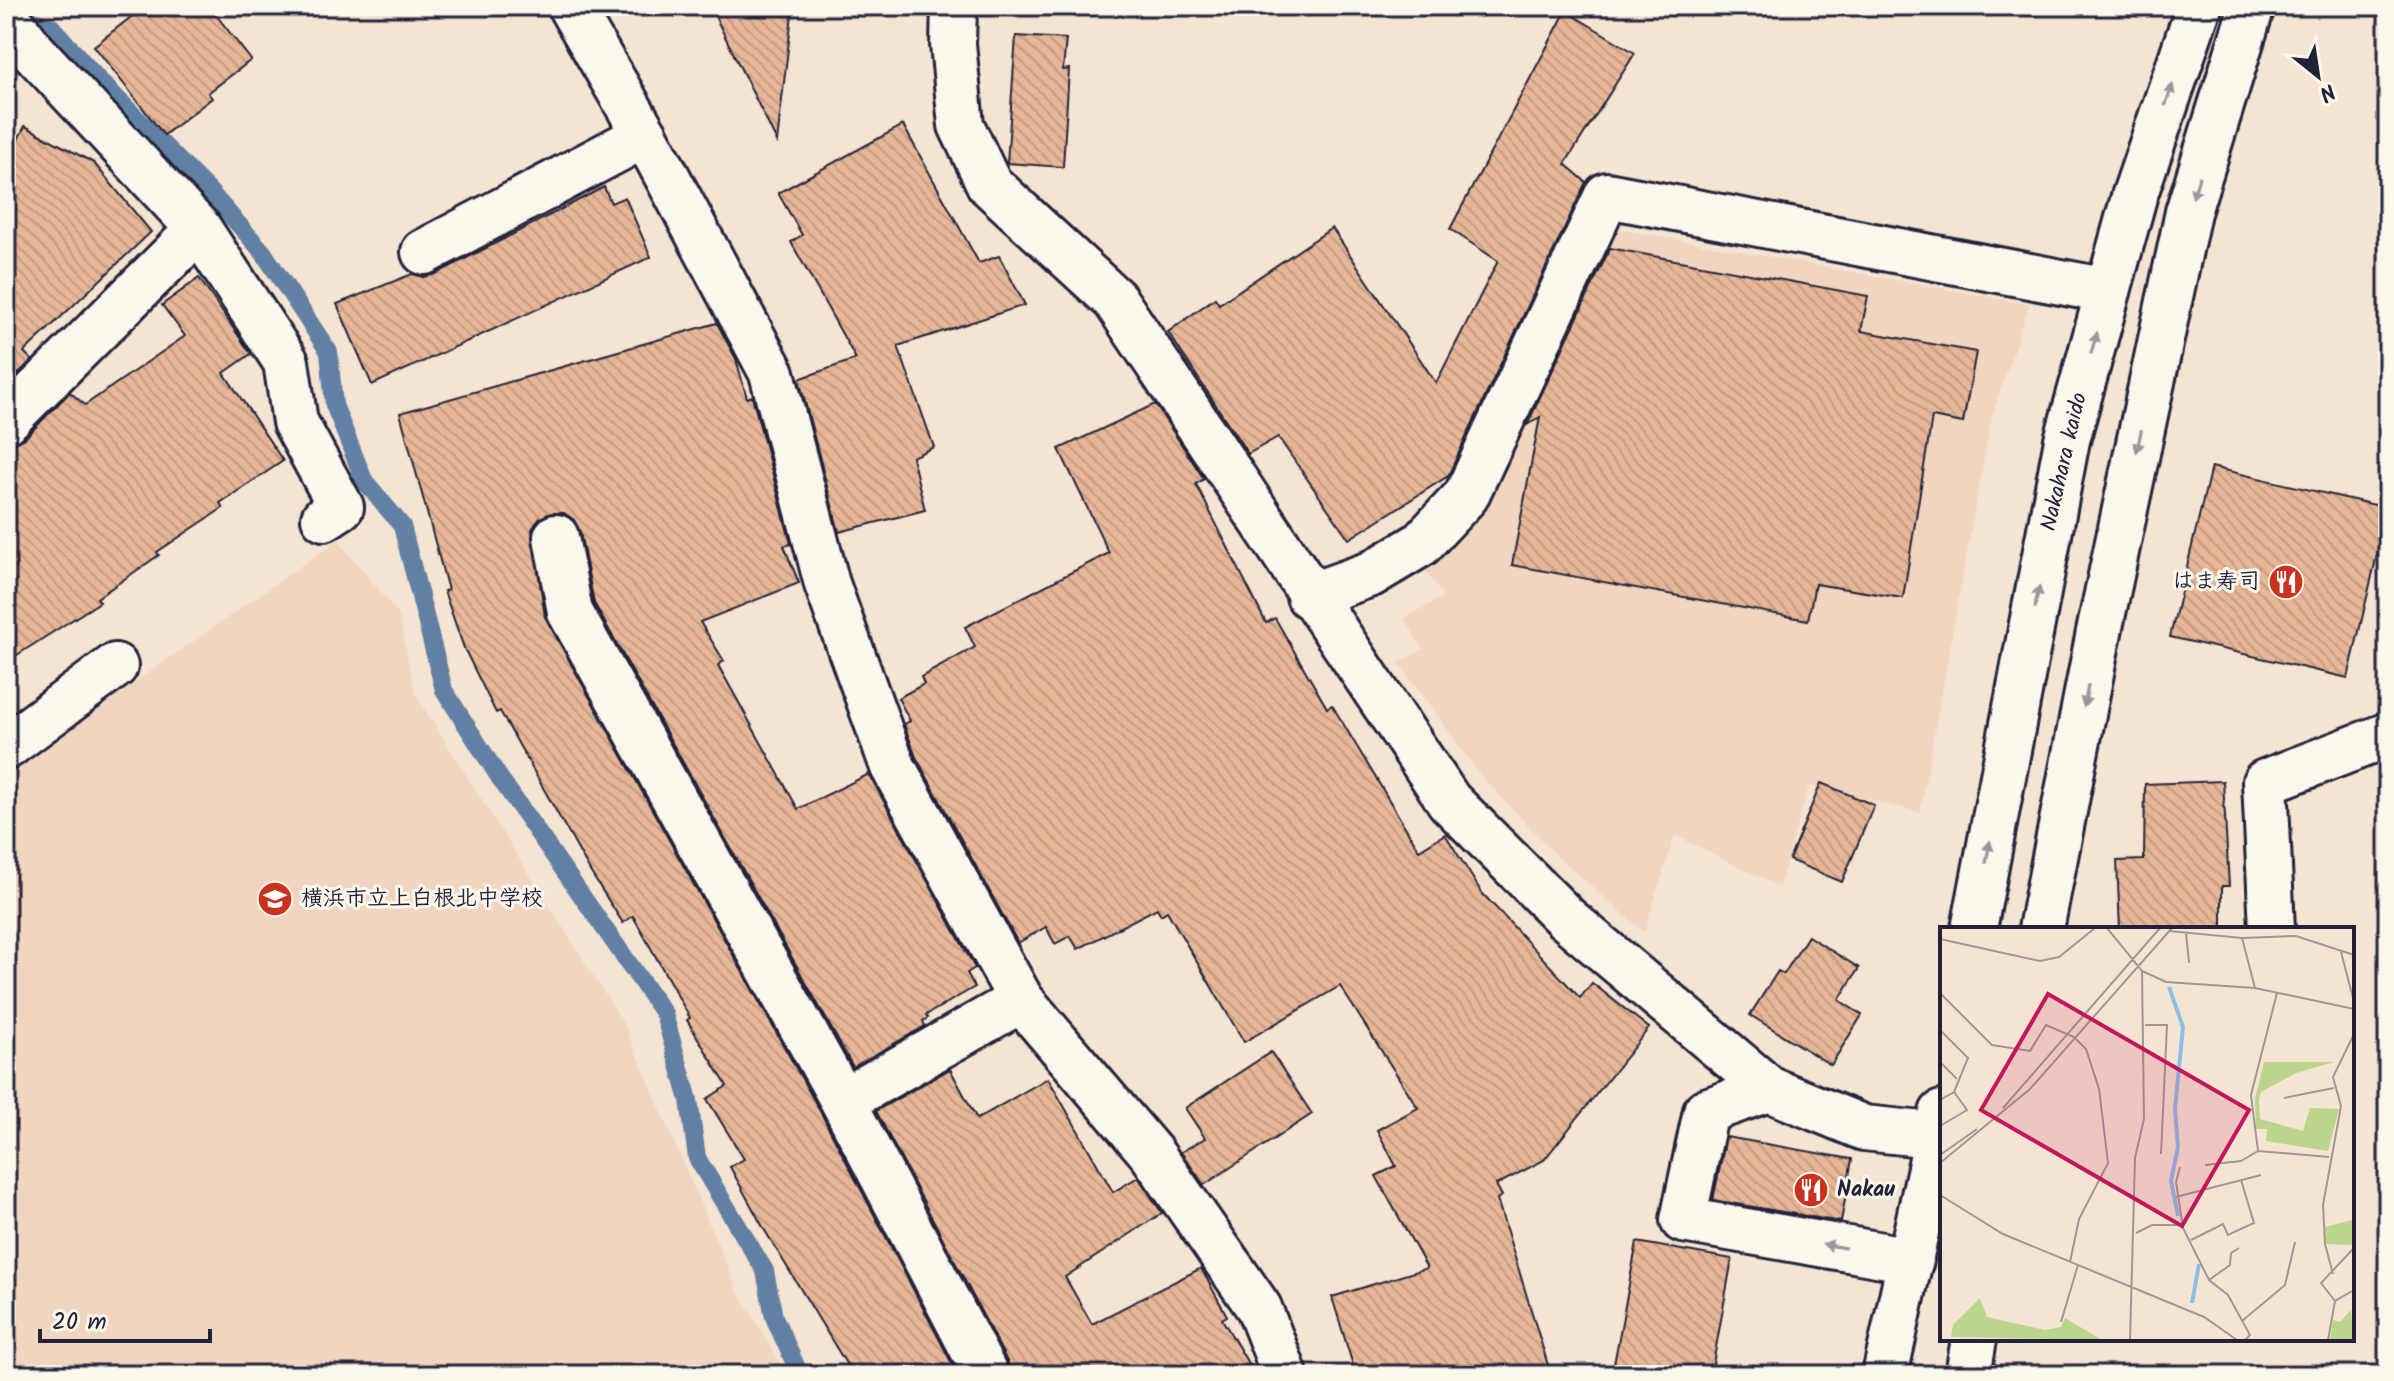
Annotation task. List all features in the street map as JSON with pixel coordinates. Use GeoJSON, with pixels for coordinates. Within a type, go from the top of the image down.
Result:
{"type":"FeatureCollection","features":[{"type":"Feature","properties":{"kind":"street"},"geometry":{"type":"LineString","coordinates":[[6,10],[15,6]]}},
{"type":"Feature","properties":{"kind":"street"},"geometry":{"type":"LineString","coordinates":[[570,6],[645,135],[772,373],[827,584],[893,767],[1021,1000],[1152,1154],[1259,1308],[1285,1375]]}},
{"type":"Feature","properties":{"kind":"street"},"geometry":{"type":"LineString","coordinates":[[954,6],[953,44],[961,125],[989,184],[1115,300],[1309,596],[1449,801],[1566,918],[1769,1089],[1864,1128],[1940,1129]]}},
{"type":"Feature","properties":{"kind":"street","name":"Nakahara kaido"},"geometry":{"type":"LineString","coordinates":[[1974,927],[2067,440],[2134,197],[2199,6]]}},
{"type":"Feature","properties":{"kind":"street"},"geometry":{"type":"LineString","coordinates":[[2041,927],[2096,647],[2188,212],[2252,6]]}},
{"type":"Feature","properties":{"kind":"street"},"geometry":{"type":"LineString","coordinates":[[6,16],[33,51],[199,229],[286,362],[295,422],[341,507],[324,518]]}},
{"type":"Feature","properties":{"kind":"street"},"geometry":{"type":"LineString","coordinates":[[424,252],[645,135]]}},
{"type":"Feature","properties":{"kind":"street"},"geometry":{"type":"LineString","coordinates":[[1309,596],[1371,574],[1421,544],[1466,496],[1607,195],[2108,291]]}},
{"type":"Feature","properties":{"kind":"street"},"geometry":{"type":"LineString","coordinates":[[6,421],[199,229]]}},
{"type":"Feature","properties":{"kind":"street"},"geometry":{"type":"LineString","coordinates":[[556,537],[570,612],[843,1101],[986,1375]]}},
{"type":"Feature","properties":{"kind":"street"},"geometry":{"type":"LineString","coordinates":[[6,747],[115,666]]}},
{"type":"Feature","properties":{"kind":"street"},"geometry":{"type":"LineString","coordinates":[[2272,927],[2265,782],[2388,735]]}},
{"type":"Feature","properties":{"kind":"street"},"geometry":{"type":"LineString","coordinates":[[843,1101],[1021,1000]]}},
{"type":"Feature","properties":{"kind":"street"},"geometry":{"type":"LineString","coordinates":[[1769,1089],[1706,1111],[1683,1220],[1911,1260]]}},
{"type":"Feature","properties":{"kind":"street"},"geometry":{"type":"LineString","coordinates":[[1885,1375],[1940,1133]]}},
{"type":"Feature","properties":{"kind":"street"},"geometry":{"type":"LineString","coordinates":[[1968,1375],[1974,1341]]}},
{"type":"Feature","properties":{"kind":"shaded area"},"geometry":{"type":"Polygon","coordinates":[[[1608,227],[2029,304],[1991,419],[1920,812],[1809,786],[1779,887],[1675,835],[1644,932],[1558,857],[1480,775],[1399,663],[1423,649],[1404,618],[1443,597],[1424,568],[1462,538],[1485,500],[1608,227]]]}},
{"type":"Feature","properties":{"kind":"shaded area","name":"横浜市立上白根北中学校"},"geometry":{"type":"Polygon","coordinates":[[[338,540],[399,615],[415,694],[624,1024],[737,1289],[787,1375],[6,1375],[6,773],[338,540]]]}},
{"type":"Feature","properties":{"kind":"building"},"geometry":{"type":"Polygon","coordinates":[[[145,6],[209,6],[251,60],[208,93],[212,98],[164,135],[94,46],[145,6]]]}},
{"type":"Feature","properties":{"kind":"building"},"geometry":{"type":"Polygon","coordinates":[[[710,6],[793,6],[777,142],[710,6]]]}},
{"type":"Feature","properties":{"kind":"building"},"geometry":{"type":"Polygon","coordinates":[[[1566,11],[1635,53],[1565,164],[1586,182],[1448,476],[1349,539],[1278,437],[1248,454],[1168,332],[1215,298],[1219,304],[1332,228],[1436,383],[1498,261],[1450,229],[1566,11]]]}},
{"type":"Feature","properties":{"kind":"building"},"geometry":{"type":"Polygon","coordinates":[[[1016,36],[1066,39],[1063,70],[1069,69],[1063,167],[1007,163],[1016,36]]]}},
{"type":"Feature","properties":{"kind":"building"},"geometry":{"type":"Polygon","coordinates":[[[903,125],[979,263],[999,256],[1025,305],[898,346],[934,447],[912,457],[925,510],[839,532],[799,379],[856,359],[791,242],[802,235],[778,193],[903,125]]]}},
{"type":"Feature","properties":{"kind":"building"},"geometry":{"type":"Polygon","coordinates":[[[25,126],[94,163],[151,232],[24,352],[32,360],[6,386],[6,162],[25,126]]]}},
{"type":"Feature","properties":{"kind":"building"},"geometry":{"type":"Polygon","coordinates":[[[604,187],[611,203],[625,197],[651,257],[372,385],[337,304],[412,274],[424,277],[436,274],[604,187]]]}},
{"type":"Feature","properties":{"kind":"building"},"geometry":{"type":"Polygon","coordinates":[[[1610,248],[1868,296],[1861,331],[1976,352],[1963,423],[1932,417],[1903,598],[1815,584],[1808,620],[1512,565],[1540,417],[1527,425],[1610,248]]]}},
{"type":"Feature","properties":{"kind":"building"},"geometry":{"type":"Polygon","coordinates":[[[199,278],[251,354],[224,373],[283,461],[220,503],[223,508],[157,552],[159,555],[97,598],[100,602],[6,662],[6,445],[24,439],[70,392],[85,405],[185,336],[162,305],[199,278]]]}},
{"type":"Feature","properties":{"kind":"building"},"geometry":{"type":"Polygon","coordinates":[[[717,323],[736,359],[747,398],[752,396],[791,544],[784,546],[799,583],[700,622],[724,661],[718,665],[798,809],[869,774],[975,968],[967,973],[975,987],[926,1015],[928,1018],[923,1021],[925,1026],[853,1067],[594,603],[580,532],[574,520],[564,513],[551,513],[540,518],[532,529],[545,617],[821,1113],[958,1375],[853,1375],[764,1229],[730,1167],[744,1159],[707,1099],[727,1086],[687,1020],[690,1018],[633,916],[623,923],[591,873],[500,711],[496,713],[464,648],[444,591],[448,590],[400,413],[717,323]]]}},
{"type":"Feature","properties":{"kind":"building"},"geometry":{"type":"Polygon","coordinates":[[[1155,404],[1204,479],[1196,484],[1266,623],[1275,618],[1327,708],[1332,705],[1419,850],[1445,834],[1482,893],[1580,998],[1592,983],[1649,1028],[1544,1160],[1496,1185],[1502,1196],[1497,1199],[1551,1375],[1356,1375],[1332,1297],[1427,1268],[1376,1176],[1396,1166],[1377,1130],[1418,1108],[1340,986],[1244,1042],[1167,911],[1161,915],[1157,908],[1078,949],[1070,936],[1055,944],[1046,927],[1018,943],[916,757],[904,724],[910,721],[898,698],[924,684],[921,677],[975,647],[965,627],[1109,553],[1059,449],[1155,404]]]}},
{"type":"Feature","properties":{"kind":"building"},"geometry":{"type":"Polygon","coordinates":[[[2211,467],[2388,508],[2348,678],[2170,637],[2211,467]]]}},
{"type":"Feature","properties":{"kind":"building"},"geometry":{"type":"Polygon","coordinates":[[[2223,781],[2229,886],[2222,886],[2222,927],[2120,927],[2117,861],[2144,860],[2145,784],[2223,781]]]}},
{"type":"Feature","properties":{"kind":"building"},"geometry":{"type":"Polygon","coordinates":[[[1821,783],[1874,805],[1842,882],[1789,860],[1821,783]]]}},
{"type":"Feature","properties":{"kind":"building"},"geometry":{"type":"Polygon","coordinates":[[[1808,936],[1859,968],[1839,1000],[1862,1015],[1831,1065],[1750,1015],[1778,971],[1784,974],[1808,936]]]}},
{"type":"Feature","properties":{"kind":"building"},"geometry":{"type":"Polygon","coordinates":[[[1271,1052],[1312,1114],[1204,1185],[1181,1152],[1205,1138],[1185,1108],[1271,1052]]]}},
{"type":"Feature","properties":{"kind":"building"},"geometry":{"type":"Polygon","coordinates":[[[950,1069],[977,1119],[1048,1078],[1113,1192],[1138,1177],[1162,1213],[1065,1277],[1092,1324],[1201,1268],[1227,1316],[1222,1319],[1255,1375],[1011,1375],[1008,1363],[876,1111],[950,1069]]]}},
{"type":"Feature","properties":{"kind":"building"},"geometry":{"type":"Polygon","coordinates":[[[1726,1137],[1852,1159],[1841,1222],[1713,1200],[1726,1137]]]}},
{"type":"Feature","properties":{"kind":"building"},"geometry":{"type":"Polygon","coordinates":[[[1637,1242],[1732,1259],[1711,1375],[1612,1375],[1637,1242]]]}},
{"type":"Feature","properties":{"kind":"waterway"},"geometry":{"type":"LineString","coordinates":[[18,16],[52,27],[96,77],[209,191],[263,252],[329,352],[334,405],[364,480],[402,526],[444,690],[499,777],[664,1014],[689,1100],[697,1158],[765,1271],[774,1317],[800,1375]]}},
{"type":"Feature","properties":{"kind":"place","name":"はま寿司"},"geometry":{"type":"Point","coordinates":[2286,582]}},
{"type":"Feature","properties":{"kind":"place","name":"横浜市立上白根北中学校"},"geometry":{"type":"Point","coordinates":[275,899]}},
{"type":"Feature","properties":{"kind":"place","name":"Nakau"},"geometry":{"type":"Point","coordinates":[1811,1190]}}]}
